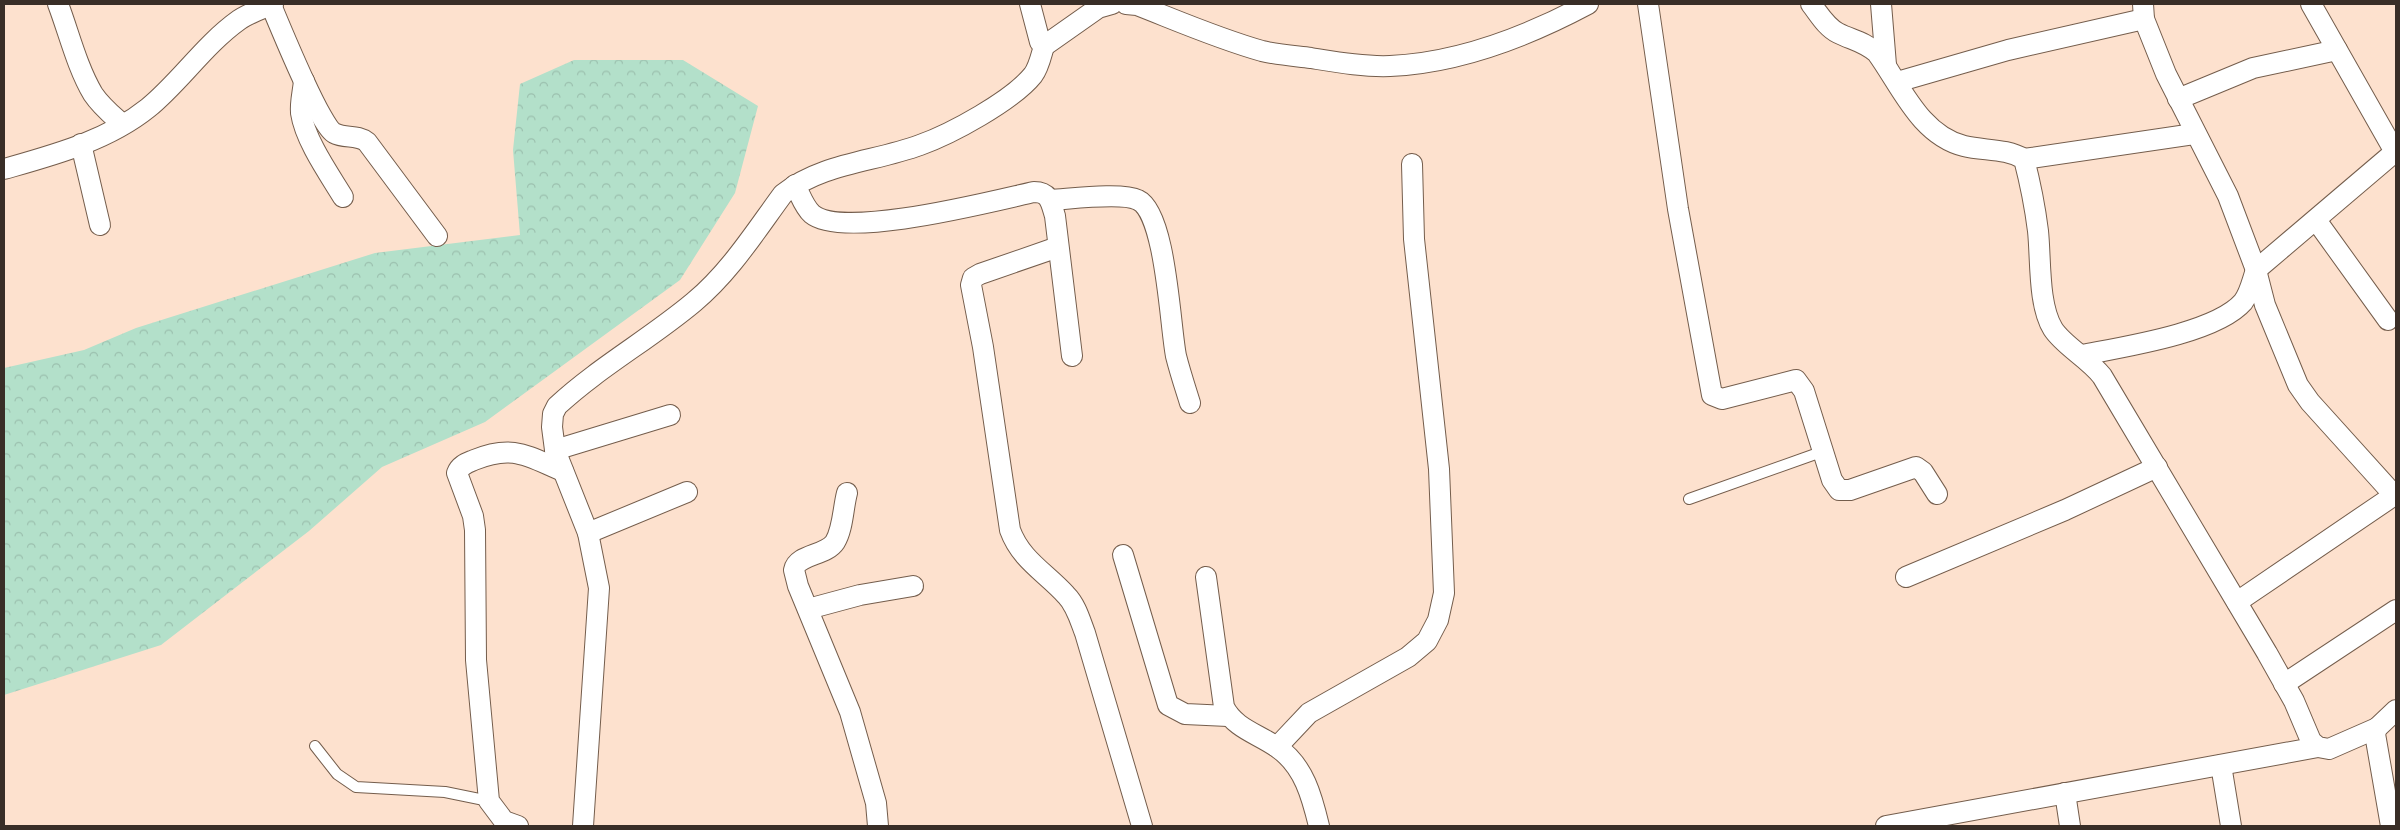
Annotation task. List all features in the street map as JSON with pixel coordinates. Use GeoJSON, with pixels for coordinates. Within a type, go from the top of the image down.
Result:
{"type":"FeatureCollection","features":[{"type":"Feature","properties":{"kind":"street"},"geometry":{"type":"LineString","coordinates":[[58,4],[83,73],[93,94],[122,124]]}},
{"type":"Feature","properties":{"kind":"street"},"geometry":{"type":"LineString","coordinates":[[4,169],[58,154],[122,124],[147,108],[224,32],[240,19],[272,4],[304,81],[331,131],[340,135],[362,138],[367,142],[437,236]]}},
{"type":"Feature","properties":{"kind":"street"},"geometry":{"type":"LineString","coordinates":[[1030,4],[1040,42],[1044,46]]}},
{"type":"Feature","properties":{"kind":"street"},"geometry":{"type":"LineString","coordinates":[[583,826],[600,588],[588,533],[555,450],[552,427],[553,414],[557,406],[652,337],[702,295],[722,276],[783,194],[795,184],[806,178],[860,161],[920,145],[952,130],[1020,88],[1034,74],[1044,46],[1098,8],[1112,4]]}},
{"type":"Feature","properties":{"kind":"street"},"geometry":{"type":"LineString","coordinates":[[1126,4],[1137,5],[1215,36],[1264,52],[1335,62],[1389,66],[1439,60],[1500,43],[1567,15],[1588,4]]}},
{"type":"Feature","properties":{"kind":"street"},"geometry":{"type":"LineString","coordinates":[[1648,4],[1678,209],[1712,395],[1722,399],[1796,380],[1804,391],[1832,480],[1839,490],[1850,490],[1916,467],[1924,472],[1937,494]]}},
{"type":"Feature","properties":{"kind":"street"},"geometry":{"type":"LineString","coordinates":[[1811,4],[1827,24],[1837,32],[1870,46],[1886,65],[1916,113],[1938,134],[1950,142],[2010,152],[2024,159],[2194,134]]}},
{"type":"Feature","properties":{"kind":"street"},"geometry":{"type":"LineString","coordinates":[[1880,4],[1886,65]]}},
{"type":"Feature","properties":{"kind":"street"},"geometry":{"type":"LineString","coordinates":[[2082,355],[2157,340],[2205,325],[2235,310],[2249,293],[2256,270],[2396,152],[2311,4]]}},
{"type":"Feature","properties":{"kind":"street"},"geometry":{"type":"LineString","coordinates":[[1897,82],[2143,12],[2194,134],[2224,188],[2256,270],[2265,305],[2298,385],[2310,402],[2395,495],[2237,602]]}},
{"type":"Feature","properties":{"kind":"street"},"geometry":{"type":"LineString","coordinates":[[2178,99],[2253,68],[2337,50]]}},
{"type":"Feature","properties":{"kind":"street"},"geometry":{"type":"LineString","coordinates":[[304,81],[301,101],[303,120],[324,165],[343,197]]}},
{"type":"Feature","properties":{"kind":"street"},"geometry":{"type":"LineString","coordinates":[[81,144],[100,226]]}},
{"type":"Feature","properties":{"kind":"street"},"geometry":{"type":"LineString","coordinates":[[2024,159],[2038,228],[2048,319],[2062,340],[2082,355],[2102,376],[2237,602],[2294,701],[2311,741],[2318,748]]}},
{"type":"Feature","properties":{"kind":"street"},"geometry":{"type":"LineString","coordinates":[[1277,747],[1309,713],[1408,657],[1427,641],[1438,620],[1444,593],[1439,469],[1414,239],[1412,164]]}},
{"type":"Feature","properties":{"kind":"street"},"geometry":{"type":"LineString","coordinates":[[795,184],[812,214],[836,223],[856,224],[1042,192],[1051,200],[1072,356]]}},
{"type":"Feature","properties":{"kind":"street"},"geometry":{"type":"LineString","coordinates":[[1051,200],[1125,197],[1138,200],[1146,206],[1152,220],[1163,260],[1176,356],[1190,403]]}},
{"type":"Feature","properties":{"kind":"street"},"geometry":{"type":"LineString","coordinates":[[2316,220],[2388,320]]}},
{"type":"Feature","properties":{"kind":"street"},"geometry":{"type":"LineString","coordinates":[[1058,248],[980,274],[973,278],[971,285],[983,347],[1010,530],[1016,544],[1027,559],[1067,595],[1075,608],[1142,826]]}},
{"type":"Feature","properties":{"kind":"street"},"geometry":{"type":"LineString","coordinates":[[555,450],[670,415]]}},
{"type":"Feature","properties":{"kind":"street"},"geometry":{"type":"LineString","coordinates":[[518,826],[504,821],[489,801],[476,660],[475,530],[473,516],[457,473],[462,465],[503,451],[527,456],[563,470]]}},
{"type":"Feature","properties":{"kind":"street"},"geometry":{"type":"LineString","coordinates":[[1906,577],[2065,510],[2157,467]]}},
{"type":"Feature","properties":{"kind":"street"},"geometry":{"type":"LineString","coordinates":[[588,533],[687,492]]}},
{"type":"Feature","properties":{"kind":"street"},"geometry":{"type":"LineString","coordinates":[[847,493],[836,542],[830,548],[795,565],[798,586],[850,712],[876,803],[878,826]]}},
{"type":"Feature","properties":{"kind":"street"},"geometry":{"type":"LineString","coordinates":[[1123,555],[1168,705],[1185,714],[1228,716]]}},
{"type":"Feature","properties":{"kind":"street"},"geometry":{"type":"LineString","coordinates":[[1206,577],[1218,674],[1224,706],[1228,716],[1235,723],[1286,754],[1302,776],[1313,800],[1319,826]]}},
{"type":"Feature","properties":{"kind":"street"},"geometry":{"type":"LineString","coordinates":[[808,608],[860,595],[913,586]]}},
{"type":"Feature","properties":{"kind":"street"},"geometry":{"type":"LineString","coordinates":[[2284,684],[2396,610]]}},
{"type":"Feature","properties":{"kind":"street"},"geometry":{"type":"LineString","coordinates":[[1899,825],[2318,748],[2329,749],[2377,728],[2396,710]]}},
{"type":"Feature","properties":{"kind":"street"},"geometry":{"type":"LineString","coordinates":[[2377,728],[2375,740],[2391,826]]}},
{"type":"Feature","properties":{"kind":"street"},"geometry":{"type":"LineString","coordinates":[[2221,766],[2231,826]]}},
{"type":"Feature","properties":{"kind":"street"},"geometry":{"type":"LineString","coordinates":[[2065,793],[2070,826]]}},
{"type":"Feature","properties":{"kind":"lane"},"geometry":{"type":"LineString","coordinates":[[1689,499],[1824,451]]}},
{"type":"Feature","properties":{"kind":"lane"},"geometry":{"type":"LineString","coordinates":[[315,746],[337,774],[356,787],[445,792],[489,801]]}},
{"type":"Feature","properties":{"kind":"green space"},"geometry":{"type":"Polygon","coordinates":[[[574,60],[683,60],[758,106],[735,193],[680,280],[485,422],[382,467],[309,531],[161,645],[4,695],[4,368],[84,350],[136,328],[375,253],[520,235],[513,150],[520,84],[574,60]]]}}]}
